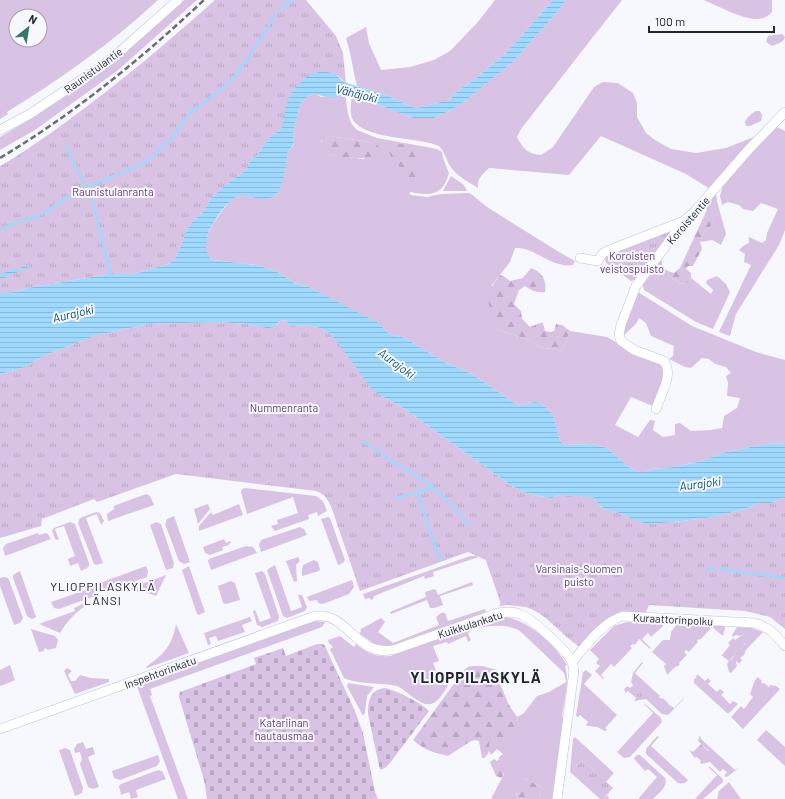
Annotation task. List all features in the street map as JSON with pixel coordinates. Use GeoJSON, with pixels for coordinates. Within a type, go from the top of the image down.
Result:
{"type":"FeatureCollection","features":[{"type":"Feature","properties":{"kind":"street","name":"Raunistulantie"},"geometry":{"type":"LineString","coordinates":[[0,130],[30,114],[94,71],[116,54],[178,0]]}},
{"type":"Feature","properties":{"kind":"street","name":"Koroistentie"},"geometry":{"type":"LineString","coordinates":[[656,408],[667,378],[668,372],[666,364],[664,361],[634,350],[622,341],[619,335],[621,325],[636,286],[684,221],[695,212],[750,148],[785,112]]}},
{"type":"Feature","properties":{"kind":"street"},"geometry":{"type":"LineString","coordinates":[[580,258],[598,261],[602,254],[607,251],[684,221]]}},
{"type":"Feature","properties":{"kind":"street","name":"Kuikkulankatu"},"geometry":{"type":"LineString","coordinates":[[320,616],[327,616],[334,620],[371,648],[385,651],[396,649],[498,613],[512,612],[524,616],[530,620],[560,647],[572,662]]}},
{"type":"Feature","properties":{"kind":"street","name":"Inspehtorinkatu"},"geometry":{"type":"LineString","coordinates":[[0,729],[311,617],[320,616]]}},
{"type":"Feature","properties":{"kind":"street","name":"Kuraattorinpolku"},"geometry":{"type":"LineString","coordinates":[[572,662],[605,626],[613,620],[623,616],[754,623],[764,626],[770,630],[785,646]]}},
{"type":"Feature","properties":{"kind":"street"},"geometry":{"type":"LineString","coordinates":[[557,799],[574,678],[572,662]]}},
{"type":"Feature","properties":{"kind":"green space"},"geometry":{"type":"Polygon","coordinates":[[[0,0],[158,0],[104,46],[46,87],[7,112],[8,114],[0,119],[0,0]]]}},
{"type":"Feature","properties":{"kind":"green space"},"geometry":{"type":"Polygon","coordinates":[[[184,0],[197,0],[117,71],[35,130],[0,150],[0,137],[73,91],[119,57],[184,0]]]}},
{"type":"Feature","properties":{"kind":"green space","name":"Raunistulanranta"},"geometry":{"type":"Polygon","coordinates":[[[215,0],[306,0],[336,36],[343,53],[346,83],[338,76],[333,74],[305,78],[301,83],[281,129],[270,137],[255,158],[252,158],[246,170],[224,186],[211,198],[204,211],[192,222],[186,231],[175,259],[169,264],[134,274],[110,274],[28,288],[15,292],[0,293],[0,166],[42,139],[104,93],[215,0]]]}},
{"type":"Feature","properties":{"kind":"green space"},"geometry":{"type":"Polygon","coordinates":[[[495,0],[553,0],[505,54],[474,80],[459,90],[447,102],[441,102],[418,108],[412,107],[388,96],[357,86],[346,38],[366,27],[369,43],[381,70],[410,67],[434,60],[450,51],[477,23],[495,0]]]}},
{"type":"Feature","properties":{"kind":"green space"},"geometry":{"type":"Polygon","coordinates":[[[566,0],[622,0],[521,129],[517,137],[522,145],[529,152],[541,155],[553,147],[594,87],[603,82],[618,83],[633,93],[637,103],[637,117],[646,133],[671,149],[696,153],[726,148],[759,135],[710,189],[686,174],[601,136],[569,175],[489,168],[479,179],[478,188],[453,170],[439,146],[430,143],[381,135],[369,131],[353,120],[351,111],[352,95],[413,118],[434,118],[453,109],[512,63],[555,15],[566,0]]]}},
{"type":"Feature","properties":{"kind":"green space"},"geometry":{"type":"Polygon","coordinates":[[[704,0],[772,0],[772,12],[764,18],[752,19],[731,12],[704,0]]]}},
{"type":"Feature","properties":{"kind":"green space"},"geometry":{"type":"Polygon","coordinates":[[[782,34],[785,37],[780,43],[772,46],[766,42],[768,36],[782,34]]]}},
{"type":"Feature","properties":{"kind":"green space"},"geometry":{"type":"Polygon","coordinates":[[[345,93],[348,114],[351,123],[357,130],[377,138],[437,149],[442,152],[449,173],[444,186],[440,190],[430,194],[411,192],[409,193],[411,195],[427,197],[441,194],[470,193],[487,207],[575,261],[573,265],[555,263],[531,251],[515,248],[510,262],[492,285],[496,321],[499,330],[532,341],[539,347],[562,351],[570,331],[607,337],[629,350],[658,361],[666,371],[653,406],[631,397],[615,425],[638,437],[650,420],[655,421],[653,430],[663,437],[675,435],[675,424],[680,423],[691,431],[722,428],[724,416],[737,408],[740,398],[727,396],[728,383],[726,376],[731,373],[726,367],[715,364],[709,359],[702,358],[691,368],[685,367],[669,359],[673,356],[674,346],[651,336],[646,323],[639,318],[636,324],[623,336],[621,331],[638,292],[692,326],[756,352],[785,360],[785,443],[765,444],[722,453],[702,461],[639,472],[630,468],[607,448],[592,444],[566,445],[562,443],[549,410],[540,403],[535,402],[521,405],[514,403],[472,374],[444,362],[405,338],[389,334],[383,327],[309,287],[294,283],[276,271],[256,265],[213,260],[208,255],[205,244],[209,231],[216,219],[229,202],[237,196],[246,195],[267,199],[278,193],[283,179],[287,154],[294,144],[293,132],[301,103],[308,96],[316,94],[321,97],[345,93]],[[331,136],[322,139],[321,141],[329,155],[364,159],[375,143],[331,136]]]}},
{"type":"Feature","properties":{"kind":"green space"},"geometry":{"type":"Polygon","coordinates":[[[756,111],[760,111],[762,115],[761,121],[750,126],[746,126],[745,122],[747,119],[756,111]]]}},
{"type":"Feature","properties":{"kind":"green space"},"geometry":{"type":"Polygon","coordinates":[[[777,127],[785,131],[785,230],[779,245],[736,314],[730,336],[719,332],[751,265],[744,262],[745,254],[739,250],[749,243],[749,237],[762,243],[766,240],[767,233],[778,209],[761,203],[753,211],[743,209],[739,205],[728,202],[722,205],[720,196],[723,185],[774,128],[777,127]]]}},
{"type":"Feature","properties":{"kind":"green space"},"geometry":{"type":"Polygon","coordinates":[[[331,136],[375,143],[379,147],[375,157],[352,158],[329,155],[323,145],[322,138],[331,136]]]}},
{"type":"Feature","properties":{"kind":"green space"},"geometry":{"type":"Polygon","coordinates":[[[394,144],[404,144],[416,151],[421,171],[419,184],[412,185],[404,180],[398,164],[392,159],[389,151],[394,144]]]}},
{"type":"Feature","properties":{"kind":"green space"},"geometry":{"type":"Polygon","coordinates":[[[266,153],[272,155],[271,157],[283,180],[279,191],[257,176],[246,183],[244,179],[259,164],[266,153]]]}},
{"type":"Feature","properties":{"kind":"green space"},"geometry":{"type":"Polygon","coordinates":[[[451,176],[464,185],[467,191],[443,191],[451,176]]]}},
{"type":"Feature","properties":{"kind":"green space"},"geometry":{"type":"Polygon","coordinates":[[[716,193],[726,234],[721,245],[712,240],[700,242],[705,229],[713,221],[704,216],[707,210],[703,209],[716,193]]]}},
{"type":"Feature","properties":{"kind":"green space"},"geometry":{"type":"Polygon","coordinates":[[[704,216],[713,220],[709,229],[705,229],[700,242],[702,249],[693,266],[688,266],[686,269],[691,273],[691,278],[687,283],[681,284],[667,275],[668,271],[674,273],[680,268],[704,216]]]}},
{"type":"Feature","properties":{"kind":"green space","name":"Koroisten veistospuisto"},"geometry":{"type":"Polygon","coordinates":[[[680,224],[638,279],[631,281],[606,263],[606,256],[680,224]]]}},
{"type":"Feature","properties":{"kind":"green space"},"geometry":{"type":"Polygon","coordinates":[[[659,260],[662,261],[662,267],[668,271],[667,275],[681,284],[687,283],[691,278],[711,294],[713,290],[706,283],[707,280],[717,276],[726,284],[730,292],[713,329],[696,322],[644,290],[643,281],[659,260]]]}},
{"type":"Feature","properties":{"kind":"green space"},"geometry":{"type":"Polygon","coordinates":[[[531,268],[543,277],[545,292],[535,291],[525,286],[519,290],[514,304],[521,311],[522,319],[530,327],[543,323],[545,331],[551,332],[554,331],[556,324],[562,325],[570,331],[562,351],[539,347],[532,341],[499,330],[490,308],[490,290],[500,275],[510,281],[523,278],[531,268]]]}},
{"type":"Feature","properties":{"kind":"green space","name":"Nummenranta"},"geometry":{"type":"Polygon","coordinates":[[[286,320],[289,326],[306,325],[321,328],[331,334],[383,397],[399,405],[509,484],[523,492],[552,498],[561,495],[593,497],[604,509],[647,524],[713,517],[745,509],[759,503],[771,503],[785,498],[785,629],[770,617],[745,611],[649,605],[645,614],[627,613],[580,647],[535,611],[525,607],[513,605],[499,606],[501,604],[486,560],[468,552],[360,591],[332,509],[328,500],[322,494],[316,491],[176,474],[97,502],[94,499],[42,519],[41,526],[0,538],[0,374],[26,367],[43,356],[97,335],[149,324],[219,322],[258,326],[277,325],[280,321],[286,320]]]}},
{"type":"Feature","properties":{"kind":"green space"},"geometry":{"type":"Polygon","coordinates":[[[245,488],[316,496],[323,501],[327,511],[318,516],[317,512],[308,515],[309,519],[275,531],[271,526],[278,524],[277,520],[298,513],[293,497],[247,514],[241,492],[242,489],[245,488]]]}},
{"type":"Feature","properties":{"kind":"green space"},"geometry":{"type":"Polygon","coordinates":[[[146,494],[150,496],[154,505],[108,521],[107,514],[114,509],[114,506],[146,494]]]}},
{"type":"Feature","properties":{"kind":"green space"},"geometry":{"type":"Polygon","coordinates":[[[208,504],[210,509],[198,524],[194,509],[208,504]]]}},
{"type":"Feature","properties":{"kind":"green space"},"geometry":{"type":"Polygon","coordinates":[[[239,504],[243,515],[199,531],[199,526],[211,512],[213,515],[239,504]]]}},
{"type":"Feature","properties":{"kind":"green space"},"geometry":{"type":"Polygon","coordinates":[[[96,512],[100,513],[104,521],[101,525],[97,514],[86,518],[103,563],[96,565],[94,564],[78,523],[80,518],[96,512]]]}},
{"type":"Feature","properties":{"kind":"green space"},"geometry":{"type":"Polygon","coordinates":[[[174,516],[190,562],[184,564],[179,561],[165,524],[167,519],[174,516]]]}},
{"type":"Feature","properties":{"kind":"green space"},"geometry":{"type":"Polygon","coordinates":[[[328,517],[330,518],[345,560],[343,563],[338,565],[321,519],[328,517]]]}},
{"type":"Feature","properties":{"kind":"green space"},"geometry":{"type":"Polygon","coordinates":[[[70,522],[75,524],[89,563],[87,568],[81,571],[78,563],[70,566],[68,559],[75,556],[64,526],[55,529],[59,540],[55,539],[52,531],[54,528],[70,522]]]}},
{"type":"Feature","properties":{"kind":"green space"},"geometry":{"type":"Polygon","coordinates":[[[156,522],[161,524],[174,563],[173,568],[166,570],[150,525],[156,522]]]}},
{"type":"Feature","properties":{"kind":"green space"},"geometry":{"type":"Polygon","coordinates":[[[300,527],[304,529],[307,535],[261,552],[259,545],[261,540],[300,527]]]}},
{"type":"Feature","properties":{"kind":"green space"},"geometry":{"type":"Polygon","coordinates":[[[38,533],[39,535],[46,533],[51,539],[5,556],[3,548],[6,544],[38,533]]]}},
{"type":"Feature","properties":{"kind":"green space"},"geometry":{"type":"Polygon","coordinates":[[[224,539],[226,543],[231,542],[229,545],[222,547],[223,550],[210,555],[205,553],[203,547],[224,539]]]}},
{"type":"Feature","properties":{"kind":"green space"},"geometry":{"type":"Polygon","coordinates":[[[246,546],[253,547],[257,553],[211,570],[208,561],[209,559],[246,546]]]}},
{"type":"Feature","properties":{"kind":"green space"},"geometry":{"type":"Polygon","coordinates":[[[470,556],[479,557],[433,572],[434,576],[425,579],[424,576],[374,596],[371,600],[370,598],[365,599],[363,594],[470,556]]]}},
{"type":"Feature","properties":{"kind":"green space"},"geometry":{"type":"Polygon","coordinates":[[[298,557],[300,561],[296,565],[297,581],[294,582],[286,561],[298,557]]]}},
{"type":"Feature","properties":{"kind":"green space"},"geometry":{"type":"Polygon","coordinates":[[[314,560],[318,562],[320,570],[302,576],[303,565],[314,560]]]}},
{"type":"Feature","properties":{"kind":"green space"},"geometry":{"type":"Polygon","coordinates":[[[486,560],[526,607],[507,605],[499,606],[501,604],[486,560]]]}},
{"type":"Feature","properties":{"kind":"green space"},"geometry":{"type":"Polygon","coordinates":[[[275,565],[291,611],[302,607],[298,595],[302,595],[307,607],[305,611],[287,618],[283,616],[267,570],[275,565]]]}},
{"type":"Feature","properties":{"kind":"green space"},"geometry":{"type":"Polygon","coordinates":[[[146,566],[148,571],[147,577],[109,591],[103,589],[100,583],[146,566]]]}},
{"type":"Feature","properties":{"kind":"green space"},"geometry":{"type":"Polygon","coordinates":[[[189,566],[205,612],[199,615],[197,614],[182,570],[189,566]]]}},
{"type":"Feature","properties":{"kind":"green space"},"geometry":{"type":"Polygon","coordinates":[[[20,571],[36,617],[32,619],[27,616],[13,578],[13,575],[20,571]]]}},
{"type":"Feature","properties":{"kind":"green space"},"geometry":{"type":"Polygon","coordinates":[[[262,571],[265,574],[279,616],[278,621],[262,627],[257,625],[253,611],[255,610],[260,622],[271,618],[255,573],[262,571]]]}},
{"type":"Feature","properties":{"kind":"green space"},"geometry":{"type":"Polygon","coordinates":[[[166,575],[156,596],[138,592],[120,592],[166,575]]]}},
{"type":"Feature","properties":{"kind":"green space"},"geometry":{"type":"Polygon","coordinates":[[[0,578],[8,578],[9,580],[23,618],[20,623],[14,625],[0,586],[0,578]]]}},
{"type":"Feature","properties":{"kind":"green space"},"geometry":{"type":"Polygon","coordinates":[[[352,580],[354,587],[349,594],[323,604],[318,603],[317,600],[309,601],[307,597],[352,580]]]}},
{"type":"Feature","properties":{"kind":"green space"},"geometry":{"type":"Polygon","coordinates":[[[231,581],[235,583],[240,600],[226,604],[223,603],[218,586],[231,581]]]}},
{"type":"Feature","properties":{"kind":"green space"},"geometry":{"type":"Polygon","coordinates":[[[472,582],[473,585],[440,596],[443,605],[430,608],[427,600],[391,614],[390,612],[426,597],[425,592],[434,589],[438,595],[472,582]]]}},
{"type":"Feature","properties":{"kind":"green space"},"geometry":{"type":"Polygon","coordinates":[[[97,586],[98,593],[95,596],[59,609],[54,608],[51,602],[97,586]]]}},
{"type":"Feature","properties":{"kind":"green space"},"geometry":{"type":"Polygon","coordinates":[[[87,602],[88,604],[72,617],[60,633],[39,624],[75,611],[74,608],[87,602]]]}},
{"type":"Feature","properties":{"kind":"green space"},"geometry":{"type":"Polygon","coordinates":[[[485,609],[486,612],[388,647],[376,645],[360,634],[361,629],[381,618],[385,622],[378,632],[393,643],[439,625],[436,617],[441,613],[445,613],[448,621],[485,609]]]}},
{"type":"Feature","properties":{"kind":"green space"},"geometry":{"type":"Polygon","coordinates":[[[250,617],[252,621],[242,625],[245,632],[218,641],[216,636],[209,638],[211,644],[208,645],[204,633],[250,617]]]}},
{"type":"Feature","properties":{"kind":"green space"},"geometry":{"type":"Polygon","coordinates":[[[505,617],[514,619],[532,628],[556,649],[567,665],[565,666],[567,685],[562,717],[564,718],[552,799],[539,799],[542,787],[524,778],[516,794],[518,799],[491,799],[504,774],[503,761],[498,758],[503,754],[497,749],[491,755],[489,752],[489,743],[519,726],[517,717],[524,713],[537,696],[549,692],[566,682],[564,673],[520,631],[510,627],[499,626],[477,629],[476,625],[496,618],[505,617]]]}},
{"type":"Feature","properties":{"kind":"green space"},"geometry":{"type":"Polygon","coordinates":[[[315,621],[325,622],[322,627],[150,689],[152,695],[150,696],[188,799],[178,799],[136,684],[315,621]]]}},
{"type":"Feature","properties":{"kind":"green space"},"geometry":{"type":"Polygon","coordinates":[[[627,622],[663,624],[663,626],[651,637],[648,633],[642,639],[651,648],[650,649],[639,639],[635,645],[633,644],[630,646],[632,648],[614,667],[611,664],[601,675],[604,678],[603,679],[595,671],[600,666],[596,663],[599,659],[590,650],[614,626],[627,622]]]}},
{"type":"Feature","properties":{"kind":"green space"},"geometry":{"type":"Polygon","coordinates":[[[176,624],[189,653],[147,668],[146,667],[158,658],[166,649],[172,638],[176,624]]]}},
{"type":"Feature","properties":{"kind":"green space"},"geometry":{"type":"Polygon","coordinates":[[[677,624],[724,626],[725,628],[723,636],[712,627],[700,640],[699,639],[697,641],[698,642],[689,652],[686,650],[684,652],[687,655],[677,667],[676,666],[667,675],[664,666],[666,664],[652,652],[663,640],[670,640],[671,632],[677,624]]]}},
{"type":"Feature","properties":{"kind":"green space"},"geometry":{"type":"Polygon","coordinates":[[[737,627],[751,628],[763,632],[740,658],[742,660],[739,664],[737,661],[736,662],[737,666],[731,673],[729,672],[727,664],[729,661],[721,655],[723,654],[731,660],[736,653],[743,649],[741,647],[745,644],[742,635],[736,635],[733,637],[732,635],[737,627]]]}},
{"type":"Feature","properties":{"kind":"green space"},"geometry":{"type":"Polygon","coordinates":[[[467,628],[470,632],[468,633],[471,640],[468,642],[466,636],[448,644],[447,642],[433,646],[439,661],[433,663],[436,670],[433,675],[438,676],[443,685],[449,684],[439,698],[431,704],[419,701],[397,686],[357,682],[344,678],[330,649],[333,647],[328,640],[340,636],[354,647],[356,644],[372,654],[390,656],[467,628]]]}},
{"type":"Feature","properties":{"kind":"green space"},"geometry":{"type":"Polygon","coordinates":[[[31,629],[55,636],[58,640],[56,648],[47,650],[46,648],[44,651],[39,652],[31,629]]]}},
{"type":"Feature","properties":{"kind":"green space"},"geometry":{"type":"Polygon","coordinates":[[[742,635],[745,636],[747,640],[742,647],[743,649],[739,655],[736,653],[730,660],[723,654],[730,645],[728,643],[733,638],[735,640],[742,635]]]}},
{"type":"Feature","properties":{"kind":"green space","name":"Katariinan hautausmaa"},"geometry":{"type":"Polygon","coordinates":[[[317,644],[323,644],[325,646],[355,711],[363,733],[375,792],[378,799],[207,799],[204,780],[179,697],[180,692],[256,664],[254,658],[283,648],[286,656],[317,644]]]}},
{"type":"Feature","properties":{"kind":"green space"},"geometry":{"type":"Polygon","coordinates":[[[642,662],[643,663],[635,673],[660,696],[659,697],[662,699],[663,698],[674,708],[684,698],[668,715],[662,714],[646,699],[634,701],[636,698],[628,691],[626,693],[624,689],[627,686],[630,688],[633,685],[631,682],[633,673],[642,662]]]}},
{"type":"Feature","properties":{"kind":"green space"},"geometry":{"type":"Polygon","coordinates":[[[10,665],[15,680],[1,686],[0,670],[10,665]]]}},
{"type":"Feature","properties":{"kind":"green space"},"geometry":{"type":"Polygon","coordinates":[[[473,666],[483,666],[498,671],[496,680],[501,686],[509,705],[517,717],[519,726],[507,737],[497,742],[494,741],[489,743],[489,752],[484,758],[482,758],[479,741],[475,740],[448,756],[425,749],[413,740],[464,670],[473,666]]]}},
{"type":"Feature","properties":{"kind":"green space"},"geometry":{"type":"Polygon","coordinates":[[[67,668],[72,671],[68,675],[71,681],[75,681],[80,675],[91,678],[109,679],[109,682],[75,694],[64,671],[67,668]]]}},
{"type":"Feature","properties":{"kind":"green space"},"geometry":{"type":"Polygon","coordinates":[[[586,670],[592,675],[584,684],[617,715],[605,728],[607,730],[605,731],[597,727],[586,725],[588,722],[580,715],[578,717],[576,716],[583,672],[586,670]]]}},
{"type":"Feature","properties":{"kind":"green space"},"geometry":{"type":"Polygon","coordinates":[[[697,674],[705,681],[708,678],[711,681],[708,684],[717,692],[720,689],[724,692],[721,695],[730,704],[733,701],[738,704],[729,713],[727,713],[694,683],[694,678],[696,679],[697,674]]]}},
{"type":"Feature","properties":{"kind":"green space"},"geometry":{"type":"Polygon","coordinates":[[[758,677],[763,684],[764,683],[769,687],[770,685],[776,686],[780,689],[743,729],[731,717],[741,706],[744,709],[753,697],[750,694],[755,680],[758,677]]]}},
{"type":"Feature","properties":{"kind":"green space"},"geometry":{"type":"Polygon","coordinates":[[[637,682],[646,691],[639,699],[629,690],[637,682]]]}},
{"type":"Feature","properties":{"kind":"green space"},"geometry":{"type":"Polygon","coordinates":[[[348,683],[374,687],[367,696],[365,713],[363,716],[347,686],[348,683]]]}},
{"type":"Feature","properties":{"kind":"green space"},"geometry":{"type":"Polygon","coordinates":[[[385,688],[408,697],[421,704],[429,711],[390,763],[385,768],[380,770],[368,709],[369,701],[373,694],[380,689],[385,688]]]}},
{"type":"Feature","properties":{"kind":"green space"},"geometry":{"type":"Polygon","coordinates":[[[644,704],[661,718],[662,722],[630,757],[624,758],[617,752],[653,713],[644,704]]]}},
{"type":"Feature","properties":{"kind":"green space"},"geometry":{"type":"Polygon","coordinates":[[[766,730],[785,747],[785,766],[757,740],[766,730]]]}},
{"type":"Feature","properties":{"kind":"green space"},"geometry":{"type":"Polygon","coordinates":[[[700,735],[701,739],[735,770],[740,767],[727,777],[724,776],[727,772],[723,769],[720,772],[710,762],[701,764],[701,761],[697,757],[695,758],[690,750],[693,752],[698,747],[710,752],[698,741],[700,735]]]}},
{"type":"Feature","properties":{"kind":"green space"},"geometry":{"type":"Polygon","coordinates":[[[657,736],[659,737],[651,746],[688,780],[686,782],[682,784],[678,783],[646,754],[646,749],[657,736]]]}},
{"type":"Feature","properties":{"kind":"green space"},"geometry":{"type":"Polygon","coordinates":[[[575,737],[614,773],[606,782],[582,760],[573,769],[605,798],[607,795],[609,798],[608,799],[600,799],[570,772],[573,739],[575,737]]]}},
{"type":"Feature","properties":{"kind":"green space"},"geometry":{"type":"Polygon","coordinates":[[[83,742],[86,749],[93,747],[95,754],[88,757],[99,787],[93,789],[88,787],[80,764],[82,759],[80,752],[75,753],[74,749],[77,744],[83,742]]]}},
{"type":"Feature","properties":{"kind":"green space"},"geometry":{"type":"Polygon","coordinates":[[[701,744],[710,753],[703,760],[696,753],[700,749],[698,747],[701,744]]]}},
{"type":"Feature","properties":{"kind":"green space"},"geometry":{"type":"Polygon","coordinates":[[[65,748],[70,750],[83,788],[82,793],[75,796],[59,750],[65,748]]]}},
{"type":"Feature","properties":{"kind":"green space"},"geometry":{"type":"Polygon","coordinates":[[[158,755],[160,761],[157,766],[120,780],[114,778],[112,771],[158,755]]]}},
{"type":"Feature","properties":{"kind":"green space"},"geometry":{"type":"Polygon","coordinates":[[[637,755],[640,755],[665,778],[666,781],[664,787],[653,799],[638,799],[657,777],[648,769],[645,771],[635,760],[634,758],[637,755]]]}},
{"type":"Feature","properties":{"kind":"green space"},"geometry":{"type":"Polygon","coordinates":[[[494,759],[497,761],[499,759],[503,761],[506,766],[502,778],[496,776],[490,762],[494,759]]]}},
{"type":"Feature","properties":{"kind":"green space"},"geometry":{"type":"Polygon","coordinates":[[[582,760],[613,788],[604,798],[573,769],[582,760]]]}},
{"type":"Feature","properties":{"kind":"green space"},"geometry":{"type":"Polygon","coordinates":[[[708,767],[710,767],[723,779],[723,782],[703,799],[695,799],[717,775],[708,767]]]}},
{"type":"Feature","properties":{"kind":"green space"},"geometry":{"type":"Polygon","coordinates":[[[158,770],[162,771],[166,779],[136,790],[138,797],[131,799],[129,792],[121,795],[119,786],[121,784],[158,770]]]}},
{"type":"Feature","properties":{"kind":"green space"},"geometry":{"type":"Polygon","coordinates":[[[524,778],[542,787],[539,799],[518,799],[517,787],[520,780],[524,778]]]}},
{"type":"Feature","properties":{"kind":"green space"},"geometry":{"type":"Polygon","coordinates":[[[729,782],[741,799],[717,799],[719,791],[729,782]]]}},
{"type":"Feature","properties":{"kind":"water"},"geometry":{"type":"Polygon","coordinates":[[[553,0],[566,0],[555,15],[512,63],[465,101],[453,109],[434,118],[413,118],[345,93],[338,97],[326,97],[316,94],[308,96],[301,103],[293,132],[294,143],[287,154],[285,173],[278,192],[271,198],[266,199],[242,195],[238,196],[225,206],[209,231],[206,243],[208,255],[213,260],[256,265],[276,271],[294,283],[309,287],[380,324],[389,334],[405,338],[444,362],[472,374],[514,403],[521,405],[535,402],[540,403],[549,410],[553,416],[559,438],[562,443],[566,445],[592,444],[607,448],[630,468],[639,472],[702,461],[722,453],[765,444],[785,443],[785,498],[771,503],[759,503],[745,509],[713,517],[647,524],[604,509],[593,497],[561,495],[552,498],[523,492],[509,484],[399,405],[383,397],[372,389],[331,334],[321,328],[306,325],[289,326],[286,320],[280,321],[274,327],[267,328],[247,324],[219,322],[149,324],[97,335],[43,356],[26,367],[0,374],[0,293],[15,292],[28,288],[110,274],[134,274],[169,264],[175,259],[186,231],[192,222],[204,211],[211,198],[224,186],[246,170],[252,158],[255,158],[270,137],[281,129],[288,99],[293,90],[305,78],[323,71],[335,74],[344,82],[388,96],[412,107],[418,108],[441,102],[447,102],[459,90],[474,80],[505,54],[553,0]]]}},
{"type":"Feature","properties":{"kind":"water"},"geometry":{"type":"Polygon","coordinates":[[[29,265],[29,267],[4,278],[0,278],[0,274],[29,265]]]}},
{"type":"Feature","properties":{"kind":"waterway"},"geometry":{"type":"LineString","coordinates":[[280,9],[291,0]]}},
{"type":"Feature","properties":{"kind":"waterway"},"geometry":{"type":"LineString","coordinates":[[0,229],[40,215],[72,194],[146,162],[168,142],[190,113],[226,85],[238,72],[268,28],[274,14]]}},
{"type":"Feature","properties":{"kind":"waterway"},"geometry":{"type":"LineString","coordinates":[[66,147],[88,191]]}},
{"type":"Feature","properties":{"kind":"waterway"},"geometry":{"type":"LineString","coordinates":[[92,199],[111,276]]}},
{"type":"Feature","properties":{"kind":"waterway"},"geometry":{"type":"LineString","coordinates":[[363,441],[434,487],[470,525]]}},
{"type":"Feature","properties":{"kind":"waterway"},"geometry":{"type":"LineString","coordinates":[[396,498],[434,487]]}},
{"type":"Feature","properties":{"kind":"waterway"},"geometry":{"type":"LineString","coordinates":[[420,491],[419,498],[440,560]]}},
{"type":"Feature","properties":{"kind":"waterway"},"geometry":{"type":"LineString","coordinates":[[707,569],[713,569]]}},
{"type":"Feature","properties":{"kind":"waterway"},"geometry":{"type":"LineString","coordinates":[[720,569],[785,578]]}},
{"type":"Feature","properties":{"kind":"railway"},"geometry":{"type":"LineString","coordinates":[[0,158],[28,141],[81,104],[132,64],[204,0]]}},
{"type":"Feature","properties":{"kind":"district","name":"YLIOPPILASKYLÄ LÄNSI"},"geometry":{"type":"Point","coordinates":[103,593]}},
{"type":"Feature","properties":{"kind":"district","name":"YLIOPPILASKYLÄ"},"geometry":{"type":"Point","coordinates":[476,677]}},
{"type":"Feature","properties":{"kind":"water label","name":"Vähäjoki"},"geometry":{"type":"Point","coordinates":[357,93]}},
{"type":"Feature","properties":{"kind":"water label","name":"Aurajoki"},"geometry":{"type":"Point","coordinates":[73,313]}},
{"type":"Feature","properties":{"kind":"water label","name":"Aurajoki"},"geometry":{"type":"Point","coordinates":[397,363]}},
{"type":"Feature","properties":{"kind":"water label","name":"Aurajoki"},"geometry":{"type":"Point","coordinates":[700,483]}},
{"type":"Feature","properties":{"kind":"park label","name":"Varsinais-Suomen puisto"},"geometry":{"type":"Point","coordinates":[579,574]}}]}
